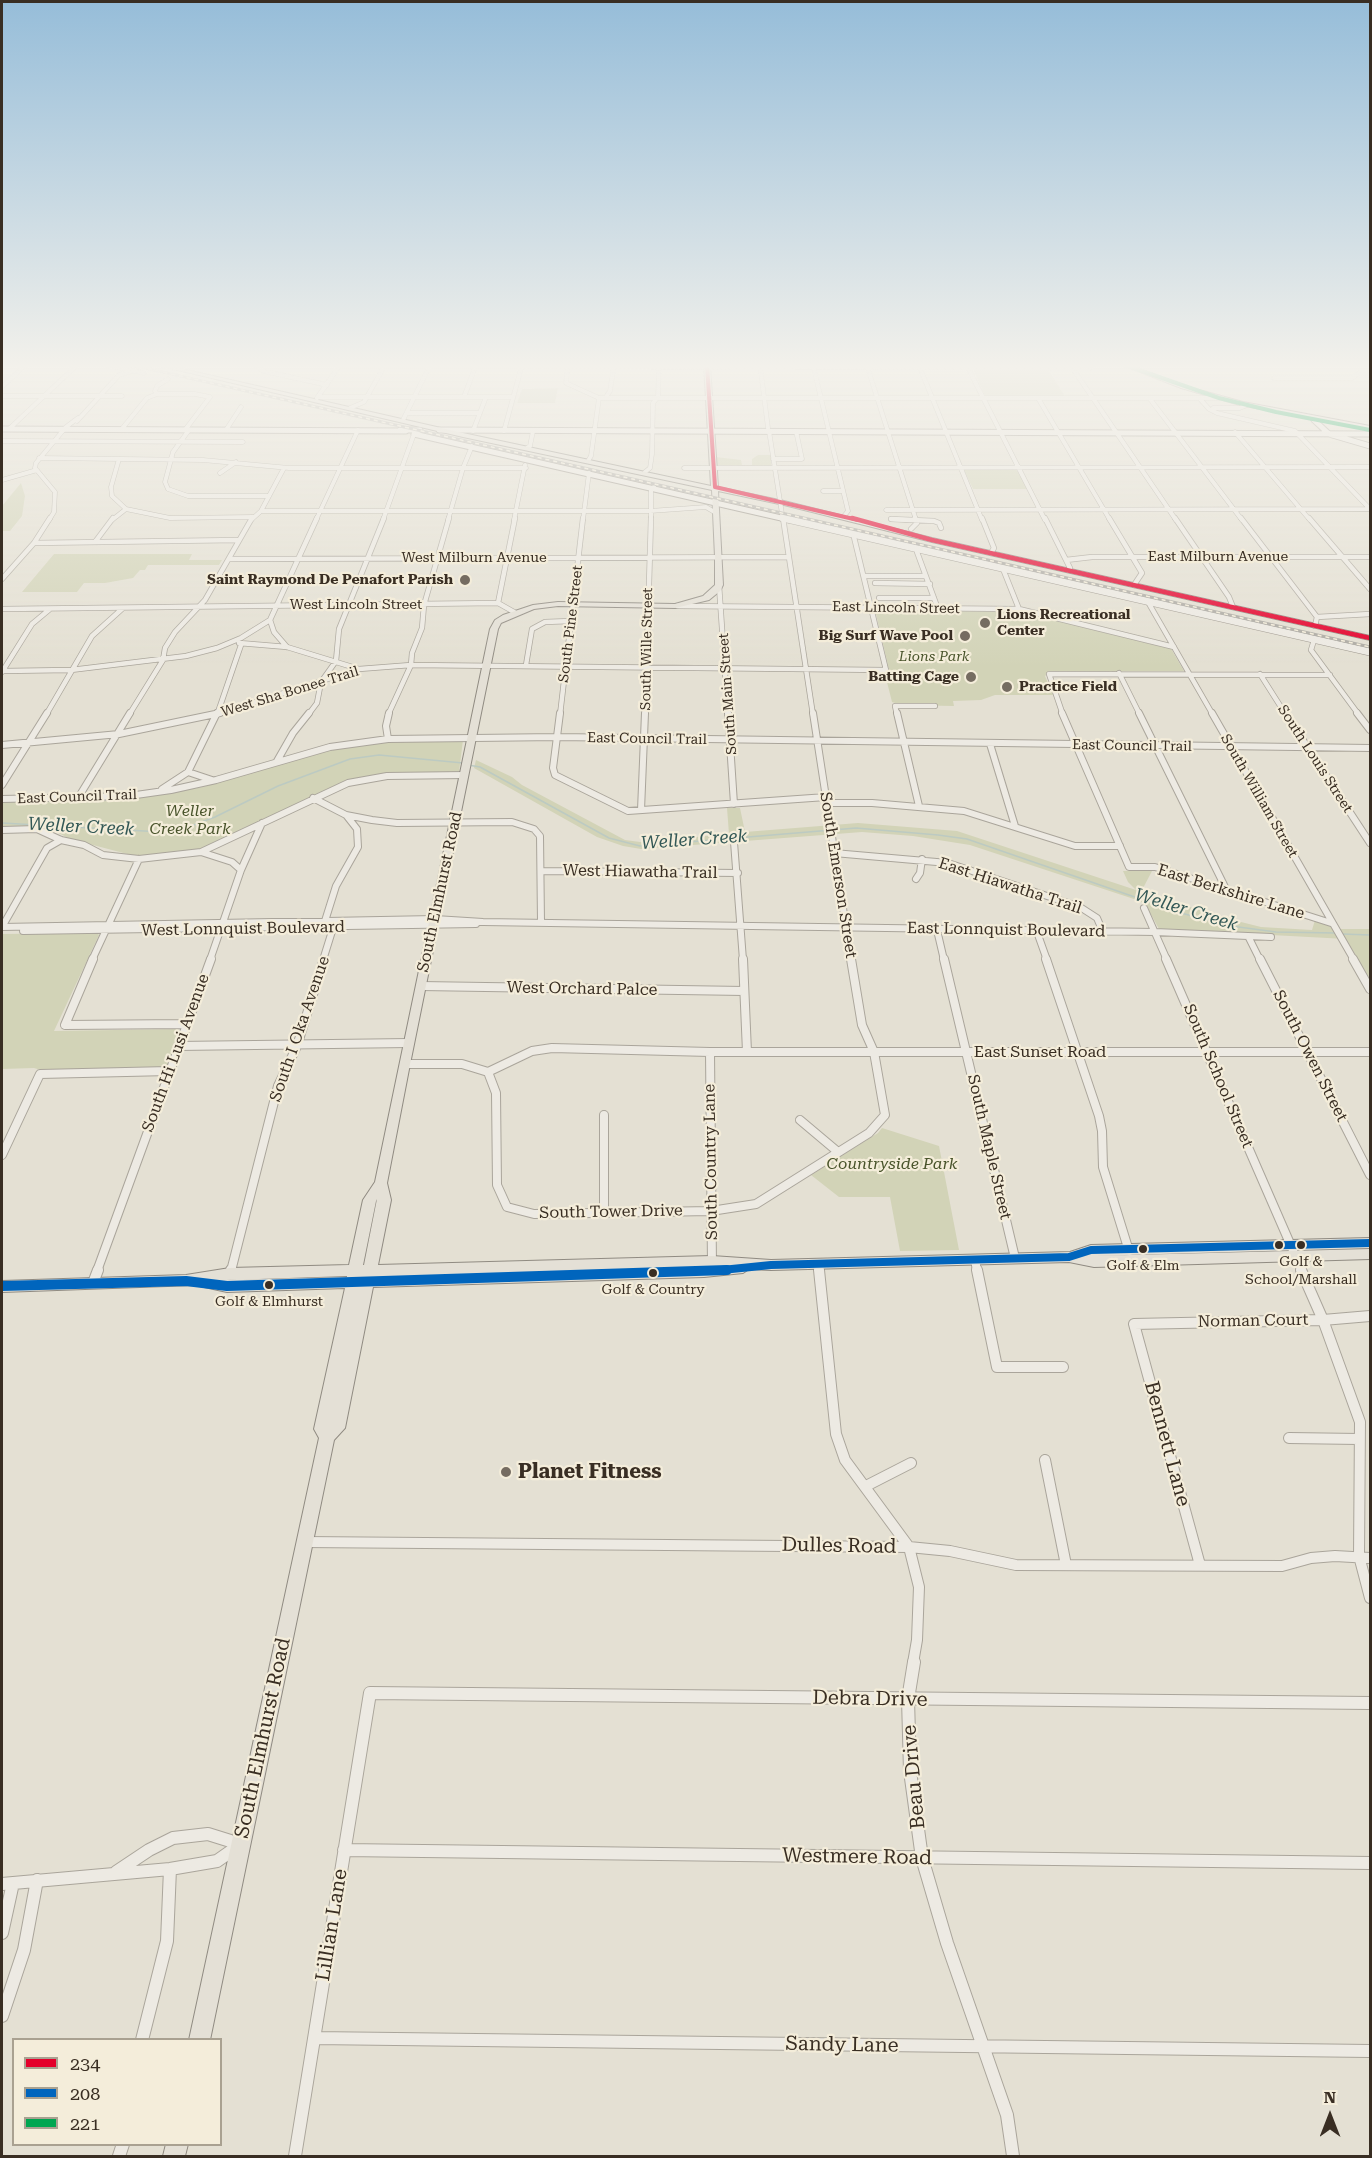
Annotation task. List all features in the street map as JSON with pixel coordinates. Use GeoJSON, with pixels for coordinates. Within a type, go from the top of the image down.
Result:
{"type":"FeatureCollection","features":[{"type":"Feature","properties":{"kind":"main road"},"geometry":{"type":"LineString","coordinates":[[547,466],[1371,653]]}},
{"type":"Feature","properties":{"kind":"main road"},"geometry":{"type":"LineString","coordinates":[[609,466],[780,502],[846,513],[991,553],[1233,607],[1316,621],[1371,638]]}},
{"type":"Feature","properties":{"kind":"main road","name":"South Main Street"},"geometry":{"type":"LineString","coordinates":[[714,467],[719,585]]}},
{"type":"Feature","properties":{"kind":"main road"},"geometry":{"type":"LineString","coordinates":[[652,488],[703,503],[715,503]]}},
{"type":"Feature","properties":{"kind":"main road"},"geometry":{"type":"LineString","coordinates":[[514,612],[540,606],[573,604],[675,606],[706,598],[719,585]]}},
{"type":"Feature","properties":{"kind":"main road","name":"South Elmhurst Road"},"geometry":{"type":"LineString","coordinates":[[199,2038],[327,1437],[337,1428],[361,1276],[384,1200],[381,1183],[494,628],[498,622],[514,612]]}},
{"type":"Feature","properties":{"kind":"main road"},"geometry":{"type":"LineString","coordinates":[[1292,1251],[1371,1243]]}},
{"type":"Feature","properties":{"kind":"main road"},"geometry":{"type":"LineString","coordinates":[[2,1286],[186,1281],[230,1274],[361,1276],[1069,1257],[1094,1262],[1130,1255],[1292,1251],[1371,1254]]}},
{"type":"Feature","properties":{"kind":"main road"},"geometry":{"type":"LineString","coordinates":[[186,1281],[227,1286],[361,1276]]}},
{"type":"Feature","properties":{"kind":"street"},"geometry":{"type":"LineString","coordinates":[[2,579],[34,543],[49,522],[56,504],[55,492],[35,466]]}},
{"type":"Feature","properties":{"kind":"street"},"geometry":{"type":"LineString","coordinates":[[117,466],[111,487],[112,496],[126,509],[170,518],[254,518]]}},
{"type":"Feature","properties":{"kind":"street"},"geometry":{"type":"LineString","coordinates":[[169,466],[166,486],[175,492],[200,497],[268,496]]}},
{"type":"Feature","properties":{"kind":"street"},"geometry":{"type":"LineString","coordinates":[[220,473],[231,466]]}},
{"type":"Feature","properties":{"kind":"street"},"geometry":{"type":"LineString","coordinates":[[266,466],[284,468],[463,468],[488,466]]}},
{"type":"Feature","properties":{"kind":"street"},"geometry":{"type":"LineString","coordinates":[[514,612],[498,603],[527,466]]}},
{"type":"Feature","properties":{"kind":"street"},"geometry":{"type":"LineString","coordinates":[[645,472],[650,466]]}},
{"type":"Feature","properties":{"kind":"street"},"geometry":{"type":"LineString","coordinates":[[1266,467],[1371,589]]}},
{"type":"Feature","properties":{"kind":"street"},"geometry":{"type":"LineString","coordinates":[[1330,467],[1370,509]]}},
{"type":"Feature","properties":{"kind":"street"},"geometry":{"type":"LineString","coordinates":[[684,468],[1371,467]]}},
{"type":"Feature","properties":{"kind":"street"},"geometry":{"type":"LineString","coordinates":[[78,798],[163,660],[165,648],[175,632],[201,606],[239,540],[261,511],[284,468]]}},
{"type":"Feature","properties":{"kind":"street"},"geometry":{"type":"LineString","coordinates":[[2,672],[71,670],[163,660],[209,651],[235,641],[270,620],[340,468]]}},
{"type":"Feature","properties":{"kind":"street"},"geometry":{"type":"LineString","coordinates":[[277,761],[292,733],[317,703],[321,682],[336,661],[339,629],[369,559],[402,468]]}},
{"type":"Feature","properties":{"kind":"street"},"geometry":{"type":"LineString","coordinates":[[388,739],[386,726],[388,715],[411,665],[412,653],[422,628],[424,605],[463,468]]}},
{"type":"Feature","properties":{"kind":"street","name":"South Emerson Street"},"geometry":{"type":"LineString","coordinates":[[711,1211],[756,1204],[869,1133],[885,1115],[874,1052],[862,1025],[775,468]]}},
{"type":"Feature","properties":{"kind":"street"},"geometry":{"type":"LineString","coordinates":[[837,468],[846,513]]}},
{"type":"Feature","properties":{"kind":"street"},"geometry":{"type":"LineString","coordinates":[[899,468],[917,524],[911,529]]}},
{"type":"Feature","properties":{"kind":"street"},"geometry":{"type":"LineString","coordinates":[[961,468],[994,548],[991,553]]}},
{"type":"Feature","properties":{"kind":"street"},"geometry":{"type":"LineString","coordinates":[[1020,468],[1070,568],[1068,570]]}},
{"type":"Feature","properties":{"kind":"street"},"geometry":{"type":"LineString","coordinates":[[1080,468],[1142,573],[1134,585]]}},
{"type":"Feature","properties":{"kind":"street"},"geometry":{"type":"LineString","coordinates":[[1140,468],[1233,607]]}},
{"type":"Feature","properties":{"kind":"street"},"geometry":{"type":"LineString","coordinates":[[1203,468],[1271,557],[1316,621],[1371,614]]}},
{"type":"Feature","properties":{"kind":"street"},"geometry":{"type":"LineString","coordinates":[[2,480],[37,470]]}},
{"type":"Feature","properties":{"kind":"street","name":"South Pine Street"},"geometry":{"type":"LineString","coordinates":[[589,474],[554,768],[555,774],[621,809],[641,810]]}},
{"type":"Feature","properties":{"kind":"street","name":"South Wille Street"},"geometry":{"type":"LineString","coordinates":[[641,810],[652,488]]}},
{"type":"Feature","properties":{"kind":"street"},"geometry":{"type":"LineString","coordinates":[[823,491],[842,491]]}},
{"type":"Feature","properties":{"kind":"street"},"geometry":{"type":"LineString","coordinates":[[650,510],[703,503]]}},
{"type":"Feature","properties":{"kind":"street"},"geometry":{"type":"LineString","coordinates":[[261,511],[650,510],[706,507],[716,513]]}},
{"type":"Feature","properties":{"kind":"street"},"geometry":{"type":"LineString","coordinates":[[95,542],[115,515],[126,509]]}},
{"type":"Feature","properties":{"kind":"street"},"geometry":{"type":"LineString","coordinates":[[886,510],[1370,509]]}},
{"type":"Feature","properties":{"kind":"street"},"geometry":{"type":"LineString","coordinates":[[891,519],[937,522],[941,528]]}},
{"type":"Feature","properties":{"kind":"street"},"geometry":{"type":"LineString","coordinates":[[853,534],[871,608]]}},
{"type":"Feature","properties":{"kind":"street"},"geometry":{"type":"LineString","coordinates":[[34,543],[239,540]]}},
{"type":"Feature","properties":{"kind":"street"},"geometry":{"type":"LineString","coordinates":[[919,549],[916,552],[938,609]]}},
{"type":"Feature","properties":{"kind":"street"},"geometry":{"type":"LineString","coordinates":[[719,557],[789,557]]}},
{"type":"Feature","properties":{"kind":"street","name":"West Milburn Avenue"},"geometry":{"type":"LineString","coordinates":[[230,559],[719,557]]}},
{"type":"Feature","properties":{"kind":"street","name":"East Milburn Avenue"},"geometry":{"type":"LineString","coordinates":[[1066,560],[1088,557],[1371,557]]}},
{"type":"Feature","properties":{"kind":"street"},"geometry":{"type":"LineString","coordinates":[[1003,569],[1019,609]]}},
{"type":"Feature","properties":{"kind":"street"},"geometry":{"type":"LineString","coordinates":[[864,576],[924,576]]}},
{"type":"Feature","properties":{"kind":"street"},"geometry":{"type":"LineString","coordinates":[[875,583],[930,584]]}},
{"type":"Feature","properties":{"kind":"street"},"geometry":{"type":"LineString","coordinates":[[886,584],[890,598]]}},
{"type":"Feature","properties":{"kind":"street","name":"South Main Street"},"geometry":{"type":"LineString","coordinates":[[719,585],[734,804]]}},
{"type":"Feature","properties":{"kind":"street"},"geometry":{"type":"LineString","coordinates":[[879,598],[934,598]]}},
{"type":"Feature","properties":{"kind":"street","name":"South William Street"},"geometry":{"type":"LineString","coordinates":[[1148,602],[1371,989]]}},
{"type":"Feature","properties":{"kind":"street","name":"West Lincoln Street"},"geometry":{"type":"LineString","coordinates":[[2,609],[498,603]]}},
{"type":"Feature","properties":{"kind":"street","name":"East Lincoln Street"},"geometry":{"type":"LineString","coordinates":[[675,606],[1019,609],[1174,646]]}},
{"type":"Feature","properties":{"kind":"street"},"geometry":{"type":"LineString","coordinates":[[2,672],[32,624],[52,608]]}},
{"type":"Feature","properties":{"kind":"street"},"geometry":{"type":"LineString","coordinates":[[2,785],[30,744],[92,636],[123,608]]}},
{"type":"Feature","properties":{"kind":"street","name":"West Sha Bonee Trail"},"geometry":{"type":"LineString","coordinates":[[2,745],[119,734],[217,714],[359,669],[411,665],[526,665],[886,670],[871,608]]}},
{"type":"Feature","properties":{"kind":"street"},"geometry":{"type":"LineString","coordinates":[[270,620],[274,632],[287,647]]}},
{"type":"Feature","properties":{"kind":"street"},"geometry":{"type":"LineString","coordinates":[[526,665],[532,628],[545,622],[571,621]]}},
{"type":"Feature","properties":{"kind":"street"},"geometry":{"type":"LineString","coordinates":[[1314,639],[1311,650],[1371,730]]}},
{"type":"Feature","properties":{"kind":"street"},"geometry":{"type":"LineString","coordinates":[[235,641],[241,645],[287,647],[359,669]]}},
{"type":"Feature","properties":{"kind":"street"},"geometry":{"type":"LineString","coordinates":[[157,792],[188,772],[217,714],[241,645]]}},
{"type":"Feature","properties":{"kind":"street"},"geometry":{"type":"LineString","coordinates":[[641,810],[826,800],[919,806],[964,811],[1075,846],[1120,846],[1062,712],[1049,674],[1052,672],[1330,675]]}},
{"type":"Feature","properties":{"kind":"street"},"geometry":{"type":"LineString","coordinates":[[1119,673],[1226,889]]}},
{"type":"Feature","properties":{"kind":"street","name":"South Louis Street"},"geometry":{"type":"LineString","coordinates":[[1260,675],[1371,843]]}},
{"type":"Feature","properties":{"kind":"street"},"geometry":{"type":"LineString","coordinates":[[919,806],[895,706],[935,706]]}},
{"type":"Feature","properties":{"kind":"street","name":"East Council Trail"},"geometry":{"type":"LineString","coordinates":[[2,799],[78,798],[157,792],[216,780],[330,747],[388,739],[558,737],[1371,748]]}},
{"type":"Feature","properties":{"kind":"street"},"geometry":{"type":"LineString","coordinates":[[990,744],[1016,826]]}},
{"type":"Feature","properties":{"kind":"street"},"geometry":{"type":"LineString","coordinates":[[188,772],[201,778],[216,780]]}},
{"type":"Feature","properties":{"kind":"street"},"geometry":{"type":"LineString","coordinates":[[2,830],[37,829],[61,840],[84,845],[103,855],[139,859],[201,852],[348,783],[374,777],[465,773]]}},
{"type":"Feature","properties":{"kind":"street"},"geometry":{"type":"LineString","coordinates":[[313,798],[346,815],[372,820],[512,822],[534,830],[540,836],[541,922]]}},
{"type":"Feature","properties":{"kind":"street"},"geometry":{"type":"LineString","coordinates":[[333,928],[326,921],[336,886],[358,847],[355,827],[346,815]]}},
{"type":"Feature","properties":{"kind":"street"},"geometry":{"type":"LineString","coordinates":[[355,827],[372,820]]}},
{"type":"Feature","properties":{"kind":"street","name":"South Hi Lusi Avenue"},"geometry":{"type":"LineString","coordinates":[[93,1283],[223,926],[241,870],[262,823]]}},
{"type":"Feature","properties":{"kind":"street"},"geometry":{"type":"LineString","coordinates":[[2,928],[47,848],[61,840]]}},
{"type":"Feature","properties":{"kind":"street"},"geometry":{"type":"LineString","coordinates":[[734,842],[742,926],[747,1052]]}},
{"type":"Feature","properties":{"kind":"street","name":"East Berkshire Lane"},"geometry":{"type":"LineString","coordinates":[[1120,846],[1129,867],[1155,867],[1331,923]]}},
{"type":"Feature","properties":{"kind":"street"},"geometry":{"type":"LineString","coordinates":[[201,852],[232,862],[241,870]]}},
{"type":"Feature","properties":{"kind":"street","name":"East Hiawatha Trail"},"geometry":{"type":"LineString","coordinates":[[834,853],[948,863],[1080,907],[1097,918],[1103,932]]}},
{"type":"Feature","properties":{"kind":"street"},"geometry":{"type":"LineString","coordinates":[[139,859],[106,927],[65,1025],[186,1024]]}},
{"type":"Feature","properties":{"kind":"street"},"geometry":{"type":"LineString","coordinates":[[916,879],[920,873],[922,859]]}},
{"type":"Feature","properties":{"kind":"street","name":"West Hiawatha Trail"},"geometry":{"type":"LineString","coordinates":[[542,870],[738,873]]}},
{"type":"Feature","properties":{"kind":"street","name":"South School Street"},"geometry":{"type":"LineString","coordinates":[[1144,908],[1323,1320],[1360,1422],[1365,1557],[1371,1598]]}},
{"type":"Feature","properties":{"kind":"street","name":"West Lonnquist Boulevard"},"geometry":{"type":"LineString","coordinates":[[223,926],[326,921],[434,923]]}},
{"type":"Feature","properties":{"kind":"street","name":"West Lonnquist Boulevard"},"geometry":{"type":"LineString","coordinates":[[2,928],[223,926],[333,928],[483,922],[742,926]]}},
{"type":"Feature","properties":{"kind":"street","name":"East Lonnquist Boulevard"},"geometry":{"type":"LineString","coordinates":[[742,926],[1155,932],[1249,938],[1270,937]]}},
{"type":"Feature","properties":{"kind":"street","name":"South I Oka Avenue"},"geometry":{"type":"LineString","coordinates":[[230,1274],[278,1086],[297,1046],[333,928]]}},
{"type":"Feature","properties":{"kind":"street","name":"South Maple Street"},"geometry":{"type":"LineString","coordinates":[[937,930],[1016,1258]]}},
{"type":"Feature","properties":{"kind":"street"},"geometry":{"type":"LineString","coordinates":[[1037,932],[1099,1116],[1102,1131],[1103,1167],[1130,1255]]}},
{"type":"Feature","properties":{"kind":"street","name":"South Owen Street"},"geometry":{"type":"LineString","coordinates":[[1249,938],[1371,1175]]}},
{"type":"Feature","properties":{"kind":"street","name":"West Orchard Palce"},"geometry":{"type":"LineString","coordinates":[[421,986],[744,991]]}},
{"type":"Feature","properties":{"kind":"street"},"geometry":{"type":"LineString","coordinates":[[178,1046],[409,1043]]}},
{"type":"Feature","properties":{"kind":"street","name":"East Sunset Road"},"geometry":{"type":"LineString","coordinates":[[489,1072],[532,1051],[552,1048],[710,1052],[1371,1052]]}},
{"type":"Feature","properties":{"kind":"street","name":"South Country Lane"},"geometry":{"type":"LineString","coordinates":[[710,1052],[712,1266]]}},
{"type":"Feature","properties":{"kind":"street"},"geometry":{"type":"LineString","coordinates":[[404,1064],[462,1064],[489,1072]]}},
{"type":"Feature","properties":{"kind":"street"},"geometry":{"type":"LineString","coordinates":[[2,1155],[40,1074],[169,1071]]}},
{"type":"Feature","properties":{"kind":"street","name":"South Tower Drive"},"geometry":{"type":"LineString","coordinates":[[489,1072],[496,1093],[496,1185],[507,1207],[534,1214],[711,1211]]}},
{"type":"Feature","properties":{"kind":"street"},"geometry":{"type":"LineString","coordinates":[[604,1115],[604,1213]]}},
{"type":"Feature","properties":{"kind":"street"},"geometry":{"type":"LineString","coordinates":[[800,1120],[838,1152]]}},
{"type":"Feature","properties":{"kind":"street"},"geometry":{"type":"LineString","coordinates":[[975,1259],[997,1367],[1063,1367]]}},
{"type":"Feature","properties":{"kind":"street","name":"Beau Drive"},"geometry":{"type":"LineString","coordinates":[[818,1263],[836,1434],[845,1460],[909,1547],[919,1587],[917,1640],[908,1699],[910,1771],[922,1858],[947,1943],[1007,2115],[1013,2157]]}},
{"type":"Feature","properties":{"kind":"street","name":"Norman Court"},"geometry":{"type":"LineString","coordinates":[[1134,1324],[1323,1320],[1371,1316]]}},
{"type":"Feature","properties":{"kind":"street","name":"Bennett Lane"},"geometry":{"type":"LineString","coordinates":[[1134,1324],[1200,1565]]}},
{"type":"Feature","properties":{"kind":"street"},"geometry":{"type":"LineString","coordinates":[[1289,1438],[1359,1439]]}},
{"type":"Feature","properties":{"kind":"street"},"geometry":{"type":"LineString","coordinates":[[1045,1461],[1066,1565]]}},
{"type":"Feature","properties":{"kind":"street"},"geometry":{"type":"LineString","coordinates":[[866,1486],[911,1463]]}},
{"type":"Feature","properties":{"kind":"street","name":"Dulles Road"},"geometry":{"type":"LineString","coordinates":[[304,1542],[909,1547],[950,1551],[1016,1565],[1282,1566],[1311,1558],[1365,1557]]}},
{"type":"Feature","properties":{"kind":"street","name":"Debra Drive"},"geometry":{"type":"LineString","coordinates":[[370,1693],[1371,1703]]}},
{"type":"Feature","properties":{"kind":"street","name":"Lillian Lane"},"geometry":{"type":"LineString","coordinates":[[295,2157],[370,1693]]}},
{"type":"Feature","properties":{"kind":"street"},"geometry":{"type":"LineString","coordinates":[[114,1872],[173,1838],[208,1834],[241,1845]]}},
{"type":"Feature","properties":{"kind":"street"},"geometry":{"type":"LineString","coordinates":[[2,1933],[7,1884],[114,1872],[170,1869],[217,1861],[241,1845]]}},
{"type":"Feature","properties":{"kind":"street","name":"Westmere Road"},"geometry":{"type":"LineString","coordinates":[[344,1850],[1371,1863]]}},
{"type":"Feature","properties":{"kind":"street"},"geometry":{"type":"LineString","coordinates":[[143,2038],[167,1941],[170,1869]]}},
{"type":"Feature","properties":{"kind":"street"},"geometry":{"type":"LineString","coordinates":[[2,2016],[24,1950],[37,1880]]}},
{"type":"Feature","properties":{"kind":"street","name":"Sandy Lane"},"geometry":{"type":"LineString","coordinates":[[314,2038],[1371,2051]]}},
{"type":"Feature","properties":{"kind":"green space"},"geometry":{"type":"Polygon","coordinates":[[[1016,469],[1028,489],[973,489],[964,470],[1016,469]]]}},
{"type":"Feature","properties":{"kind":"green space"},"geometry":{"type":"Polygon","coordinates":[[[21,483],[25,496],[22,516],[10,531],[2,531],[2,506],[21,483]]]}},
{"type":"Feature","properties":{"kind":"green space"},"geometry":{"type":"Polygon","coordinates":[[[54,554],[192,554],[189,560],[222,560],[219,565],[148,565],[145,570],[140,570],[133,578],[105,583],[84,583],[77,592],[22,592],[54,554]]]}},
{"type":"Feature","properties":{"kind":"green space","name":"Lions Park"},"geometry":{"type":"Polygon","coordinates":[[[875,610],[1026,612],[1170,647],[1184,671],[1050,671],[1045,676],[1053,695],[995,695],[981,700],[953,701],[954,706],[902,705],[892,702],[885,674],[890,674],[875,610]]]}},
{"type":"Feature","properties":{"kind":"green space","name":"Weller Creek Park"},"geometry":{"type":"Polygon","coordinates":[[[463,740],[459,772],[378,775],[303,801],[192,851],[135,856],[70,839],[51,829],[22,826],[2,827],[2,802],[110,801],[170,793],[203,787],[306,755],[386,742],[463,740]]]}},
{"type":"Feature","properties":{"kind":"green space","name":"Weller Creek"},"geometry":{"type":"Polygon","coordinates":[[[476,760],[512,777],[522,785],[625,840],[640,842],[729,834],[727,808],[740,808],[745,832],[858,823],[957,831],[1136,890],[1128,882],[1123,871],[1152,871],[1141,892],[1229,919],[1261,927],[1312,930],[1315,920],[1333,929],[1370,929],[1370,979],[1346,939],[1159,929],[1147,907],[1140,901],[970,845],[913,836],[862,832],[641,849],[623,846],[597,837],[474,768],[476,760]]]}},
{"type":"Feature","properties":{"kind":"green space"},"geometry":{"type":"Polygon","coordinates":[[[97,933],[99,935],[54,1031],[178,1029],[180,1032],[167,1066],[164,1068],[44,1071],[34,1068],[2,1069],[2,934],[97,933]]]}},
{"type":"Feature","properties":{"kind":"green space","name":"Countryside Park"},"geometry":{"type":"Polygon","coordinates":[[[882,1128],[939,1146],[959,1250],[900,1251],[890,1197],[839,1197],[811,1175],[878,1133],[882,1128]]]}},
{"type":"Feature","properties":{"kind":"waterway","name":"Weller Creek"},"geometry":{"type":"LineString","coordinates":[[2,823],[162,832],[191,826],[215,817],[278,786],[350,759],[379,755],[463,763]]}},
{"type":"Feature","properties":{"kind":"waterway","name":"Weller Creek"},"geometry":{"type":"LineString","coordinates":[[468,765],[480,767],[609,838],[640,846],[856,828],[938,835],[967,839],[1181,913],[1231,926],[1276,932],[1336,933]]}},
{"type":"Feature","properties":{"kind":"waterway","name":"Weller Creek"},"geometry":{"type":"LineString","coordinates":[[1342,934],[1370,935]]}},
{"type":"Feature","properties":{"kind":"railway"},"geometry":{"type":"LineString","coordinates":[[574,466],[1370,647]]}},
{"type":"Feature","properties":{"kind":"transit line","name":"234"},"geometry":{"type":"LineString","coordinates":[[714,466],[715,487]]}},
{"type":"Feature","properties":{"kind":"transit line","name":"234"},"geometry":{"type":"LineString","coordinates":[[715,487],[844,516],[932,540],[1370,638]]}},
{"type":"Feature","properties":{"kind":"transit line","name":"208"},"geometry":{"type":"LineString","coordinates":[[2,1286],[186,1281],[227,1286],[704,1272],[771,1265],[1069,1257],[1091,1250],[1370,1243]]}},
{"type":"Feature","properties":{"kind":"place","name":"Saint Raymond De Penafort Parish"},"geometry":{"type":"Point","coordinates":[465,580]}},
{"type":"Feature","properties":{"kind":"place","name":"Lions Recreational Center"},"geometry":{"type":"Point","coordinates":[985,623]}},
{"type":"Feature","properties":{"kind":"place","name":"Big Surf Wave Pool"},"geometry":{"type":"Point","coordinates":[965,636]}},
{"type":"Feature","properties":{"kind":"place","name":"Batting Cage"},"geometry":{"type":"Point","coordinates":[971,677]}},
{"type":"Feature","properties":{"kind":"place","name":"Practice Field"},"geometry":{"type":"Point","coordinates":[1007,687]}},
{"type":"Feature","properties":{"kind":"place","name":"Golf & School/Marshall"},"geometry":{"type":"Point","coordinates":[1301,1245]}},
{"type":"Feature","properties":{"kind":"place","name":"Golf & Elm"},"geometry":{"type":"Point","coordinates":[1143,1249]}},
{"type":"Feature","properties":{"kind":"place","name":"Golf & Country"},"geometry":{"type":"Point","coordinates":[653,1273]}},
{"type":"Feature","properties":{"kind":"place","name":"Golf & Elmhurst"},"geometry":{"type":"Point","coordinates":[269,1285]}},
{"type":"Feature","properties":{"kind":"place","name":"Planet Fitness"},"geometry":{"type":"Point","coordinates":[506,1472]}}]}
